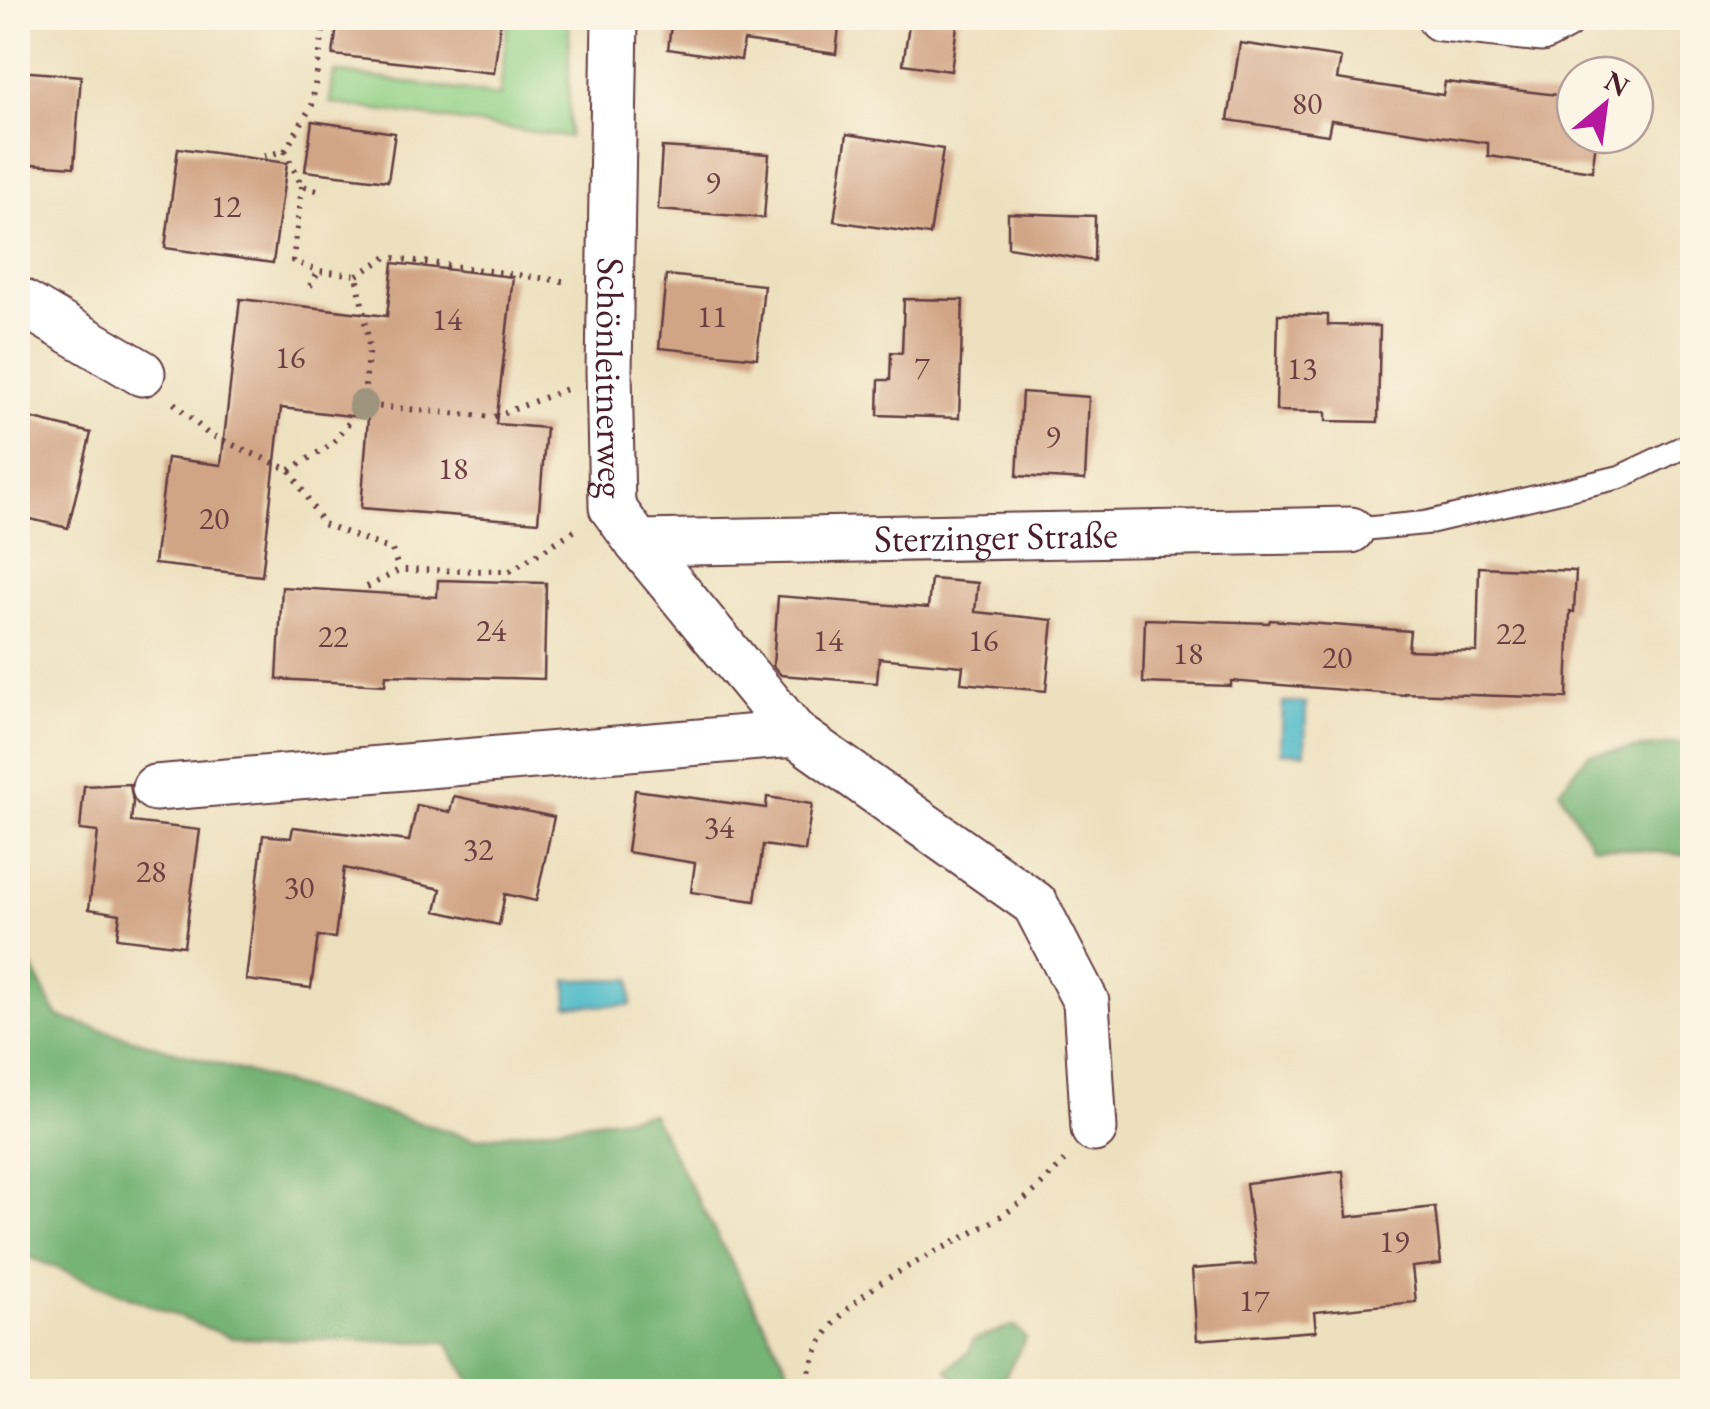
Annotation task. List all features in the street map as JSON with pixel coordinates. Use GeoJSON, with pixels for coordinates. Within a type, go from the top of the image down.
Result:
{"type":"FeatureCollection","features":[{"type":"Feature","properties":{"kind":"street","name":"Schönleitnerweg"},"geometry":{"type":"LineString","coordinates":[[615,18],[609,372],[625,525],[795,734],[1036,904],[1086,1002],[1094,1128]]}},
{"type":"Feature","properties":{"kind":"street"},"geometry":{"type":"LineString","coordinates":[[1440,18],[1540,29],[1562,18]]}},
{"type":"Feature","properties":{"kind":"street"},"geometry":{"type":"LineString","coordinates":[[18,300],[142,373]]}},
{"type":"Feature","properties":{"kind":"street","name":"Sterzinger Straße"},"geometry":{"type":"LineString","coordinates":[[625,525],[1351,530]]}},
{"type":"Feature","properties":{"kind":"street"},"geometry":{"type":"LineString","coordinates":[[155,788],[795,734]]}},
{"type":"Feature","properties":{"kind":"lane"},"geometry":{"type":"LineString","coordinates":[[1351,530],[1425,523],[1620,477],[1692,443]]}},
{"type":"Feature","properties":{"kind":"path"},"geometry":{"type":"LineString","coordinates":[[264,156],[285,151],[312,106],[325,18]]}},
{"type":"Feature","properties":{"kind":"path"},"geometry":{"type":"LineString","coordinates":[[285,151],[302,186],[293,261],[319,272],[357,275],[387,257],[610,287]]}},
{"type":"Feature","properties":{"kind":"path"},"geometry":{"type":"LineString","coordinates":[[302,186],[317,190]]}},
{"type":"Feature","properties":{"kind":"path"},"geometry":{"type":"LineString","coordinates":[[310,286],[319,272]]}},
{"type":"Feature","properties":{"kind":"path"},"geometry":{"type":"LineString","coordinates":[[290,470],[332,444],[363,405],[369,346],[357,275]]}},
{"type":"Feature","properties":{"kind":"path"},"geometry":{"type":"LineString","coordinates":[[363,405],[494,418],[609,372]]}},
{"type":"Feature","properties":{"kind":"path"},"geometry":{"type":"LineString","coordinates":[[208,434],[290,470],[323,524],[392,550],[399,570]]}},
{"type":"Feature","properties":{"kind":"path"},"geometry":{"type":"LineString","coordinates":[[367,587],[399,570],[510,572],[625,525]]}},
{"type":"Feature","properties":{"kind":"path"},"geometry":{"type":"LineString","coordinates":[[805,1392],[808,1370],[826,1336],[856,1302],[884,1278],[1025,1200],[1094,1128]]}},
{"type":"Feature","properties":{"kind":"green space"},"geometry":{"type":"Polygon","coordinates":[[[508,18],[569,18],[569,137],[330,103],[334,72],[500,96],[508,18]]]}},
{"type":"Feature","properties":{"kind":"green space"},"geometry":{"type":"Polygon","coordinates":[[[1692,742],[1692,856],[1592,845],[1559,790],[1589,754],[1692,742]]]}},
{"type":"Feature","properties":{"kind":"green space"},"geometry":{"type":"Polygon","coordinates":[[[18,940],[58,1017],[475,1139],[651,1113],[788,1368],[783,1391],[477,1391],[447,1342],[232,1338],[24,1255],[18,1249],[18,940]]]}},
{"type":"Feature","properties":{"kind":"green space"},"geometry":{"type":"Polygon","coordinates":[[[1014,1326],[1026,1338],[997,1391],[963,1391],[966,1387],[947,1370],[970,1350],[973,1340],[1014,1326]]]}},
{"type":"Feature","properties":{"kind":"water"},"geometry":{"type":"Polygon","coordinates":[[[1283,702],[1306,703],[1305,753],[1281,752],[1283,702]]]}},
{"type":"Feature","properties":{"kind":"water"},"geometry":{"type":"Polygon","coordinates":[[[631,979],[631,1005],[568,1006],[567,980],[631,979]]]}},
{"type":"Feature","properties":{"kind":"building"},"geometry":{"type":"Polygon","coordinates":[[[338,18],[501,18],[494,73],[333,55],[338,18]]]}},
{"type":"Feature","properties":{"kind":"building"},"geometry":{"type":"Polygon","coordinates":[[[672,18],[840,18],[836,54],[744,41],[741,60],[668,49],[672,18]]]}},
{"type":"Feature","properties":{"kind":"building"},"geometry":{"type":"Polygon","coordinates":[[[910,18],[958,18],[951,71],[903,64],[910,18]]]}},
{"type":"Feature","properties":{"kind":"building"},"geometry":{"type":"Polygon","coordinates":[[[1240,43],[1341,58],[1337,79],[1443,95],[1445,82],[1555,95],[1555,155],[1594,155],[1592,171],[1488,156],[1488,143],[1331,120],[1328,135],[1228,120],[1240,43]]]}},
{"type":"Feature","properties":{"kind":"building"},"geometry":{"type":"Polygon","coordinates":[[[18,71],[81,76],[74,167],[18,163],[18,71]]]}},
{"type":"Feature","properties":{"kind":"building"},"geometry":{"type":"Polygon","coordinates":[[[312,121],[395,133],[388,181],[305,171],[312,121]]]}},
{"type":"Feature","properties":{"kind":"building"},"geometry":{"type":"Polygon","coordinates":[[[847,134],[943,149],[930,235],[834,221],[847,134]]]}},
{"type":"Feature","properties":{"kind":"building"},"geometry":{"type":"Polygon","coordinates":[[[662,147],[769,154],[764,218],[658,210],[662,147]]]}},
{"type":"Feature","properties":{"kind":"building"},"geometry":{"type":"Polygon","coordinates":[[[178,148],[287,163],[273,263],[165,248],[178,148]]]}},
{"type":"Feature","properties":{"kind":"building"},"geometry":{"type":"Polygon","coordinates":[[[1008,213],[1095,216],[1094,261],[1008,247],[1008,213]]]}},
{"type":"Feature","properties":{"kind":"building"},"geometry":{"type":"Polygon","coordinates":[[[393,263],[513,277],[496,424],[546,428],[538,522],[361,508],[368,418],[281,408],[262,576],[154,564],[167,458],[221,465],[240,299],[387,316],[393,263]]]}},
{"type":"Feature","properties":{"kind":"building"},"geometry":{"type":"Polygon","coordinates":[[[666,275],[764,285],[757,358],[659,348],[666,275]]]}},
{"type":"Feature","properties":{"kind":"building"},"geometry":{"type":"Polygon","coordinates":[[[904,299],[963,300],[959,418],[878,415],[879,380],[890,380],[891,352],[902,353],[904,299]]]}},
{"type":"Feature","properties":{"kind":"building"},"geometry":{"type":"Polygon","coordinates":[[[1278,314],[1328,315],[1328,325],[1380,326],[1378,422],[1326,421],[1326,412],[1276,411],[1278,314]]]}},
{"type":"Feature","properties":{"kind":"building"},"geometry":{"type":"Polygon","coordinates":[[[1022,392],[1089,397],[1085,480],[1017,476],[1022,392]]]}},
{"type":"Feature","properties":{"kind":"building"},"geometry":{"type":"Polygon","coordinates":[[[18,415],[91,433],[68,528],[18,516],[18,415]]]}},
{"type":"Feature","properties":{"kind":"building"},"geometry":{"type":"Polygon","coordinates":[[[1479,567],[1576,571],[1574,612],[1570,611],[1567,698],[1405,695],[1231,681],[1231,686],[1143,683],[1145,619],[1269,623],[1270,620],[1410,631],[1408,650],[1477,652],[1479,567]]]}},
{"type":"Feature","properties":{"kind":"building"},"geometry":{"type":"Polygon","coordinates":[[[931,579],[978,583],[975,612],[1053,620],[1046,691],[961,683],[963,666],[879,658],[877,683],[781,675],[773,666],[778,596],[928,608],[931,579]]]}},
{"type":"Feature","properties":{"kind":"building"},"geometry":{"type":"Polygon","coordinates":[[[438,580],[546,583],[544,679],[386,675],[385,685],[277,679],[282,587],[437,597],[438,580]]]}},
{"type":"Feature","properties":{"kind":"building"},"geometry":{"type":"Polygon","coordinates":[[[130,784],[131,822],[200,830],[184,946],[117,938],[120,914],[89,909],[98,832],[80,830],[84,786],[130,784]]]}},
{"type":"Feature","properties":{"kind":"building"},"geometry":{"type":"Polygon","coordinates":[[[635,790],[766,808],[767,797],[812,804],[805,851],[763,845],[755,901],[691,892],[695,863],[627,852],[635,790]]]}},
{"type":"Feature","properties":{"kind":"building"},"geometry":{"type":"Polygon","coordinates":[[[454,796],[554,817],[536,901],[505,894],[499,925],[436,911],[441,889],[344,868],[335,938],[318,936],[311,988],[246,980],[263,835],[291,838],[293,827],[409,841],[417,805],[450,812],[454,796]]]}},
{"type":"Feature","properties":{"kind":"building"},"geometry":{"type":"Polygon","coordinates":[[[1343,1171],[1347,1217],[1435,1207],[1441,1264],[1412,1267],[1416,1302],[1314,1312],[1316,1331],[1197,1340],[1192,1269],[1256,1264],[1246,1183],[1343,1171]]]}}]}
